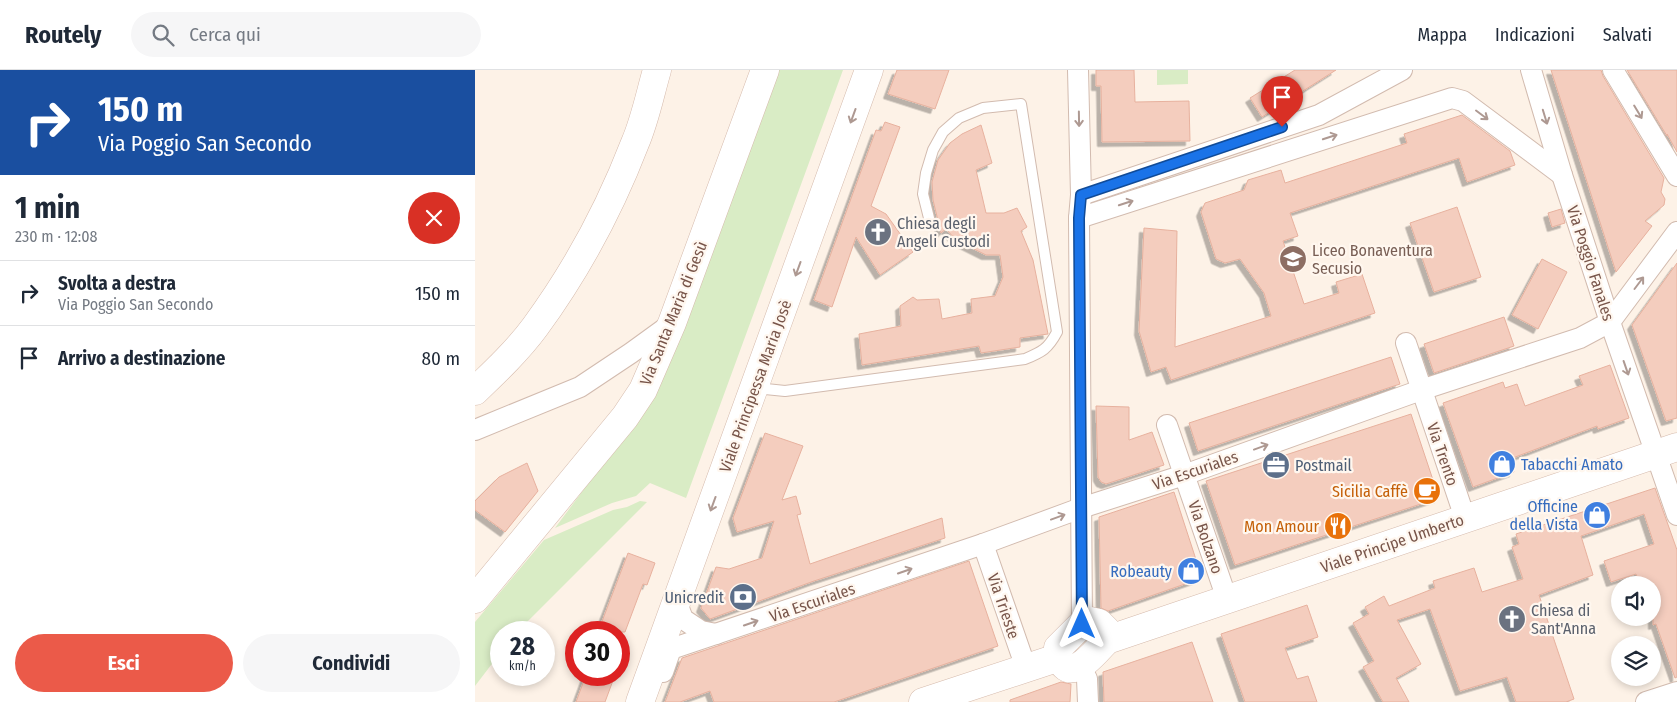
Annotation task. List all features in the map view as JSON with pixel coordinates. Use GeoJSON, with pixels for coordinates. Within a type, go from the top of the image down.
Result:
{"type":"FeatureCollection","features":[{"type":"Feature","properties":{"kind":"main road"},"geometry":{"type":"LineString","coordinates":[[475,391],[495,372],[534,328],[572,272],[608,207],[636,141],[657,70]]}},
{"type":"Feature","properties":{"kind":"main road","name":"Via Santa Maria di Gesù"},"geometry":{"type":"LineString","coordinates":[[475,599],[625,417],[643,390],[672,323],[765,70]]}},
{"type":"Feature","properties":{"kind":"main road","name":"Viale Principessa Maria Josè"},"geometry":{"type":"LineString","coordinates":[[640,702],[869,70]]}},
{"type":"Feature","properties":{"kind":"main road","name":"Viale Principe Umberto"},"geometry":{"type":"LineString","coordinates":[[1107,640],[1667,450]]}},
{"type":"Feature","properties":{"kind":"main road"},"geometry":{"type":"LineString","coordinates":[[923,702],[1026,668],[1069,662],[1107,640],[1106,630],[1099,622],[1090,621],[1082,624],[1058,648],[1069,662]]}},
{"type":"Feature","properties":{"kind":"street"},"geometry":{"type":"LineString","coordinates":[[1077,70],[1081,195],[1079,218],[1082,624]]}},
{"type":"Feature","properties":{"kind":"street"},"geometry":{"type":"LineString","coordinates":[[1081,195],[1319,115],[1402,70]]}},
{"type":"Feature","properties":{"kind":"street","name":"Via Poggio Fanales"},"geometry":{"type":"LineString","coordinates":[[1531,70],[1610,322],[1667,450],[1677,515]]}},
{"type":"Feature","properties":{"kind":"street"},"geometry":{"type":"LineString","coordinates":[[1613,70],[1677,176]]}},
{"type":"Feature","properties":{"kind":"street"},"geometry":{"type":"LineString","coordinates":[[1079,218],[1452,98],[1463,101],[1563,176]]}},
{"type":"Feature","properties":{"kind":"street","name":"Via Escuriales"},"geometry":{"type":"LineString","coordinates":[[651,702],[671,649],[983,544],[1081,508],[1184,475],[1421,390],[1580,338],[1610,322],[1671,255],[1677,232]]}},
{"type":"Feature","properties":{"kind":"street"},"geometry":{"type":"LineString","coordinates":[[475,430],[579,387],[672,323]]}},
{"type":"Feature","properties":{"kind":"street","name":"Via Trento"},"geometry":{"type":"LineString","coordinates":[[1405,343],[1465,518]]}},
{"type":"Feature","properties":{"kind":"street","name":"Via Bolzano"},"geometry":{"type":"LineString","coordinates":[[1167,426],[1227,599]]}},
{"type":"Feature","properties":{"kind":"street","name":"Via Trieste"},"geometry":{"type":"LineString","coordinates":[[983,544],[1026,668]]}},
{"type":"Feature","properties":{"kind":"street"},"geometry":{"type":"LineString","coordinates":[[677,603],[683,619],[701,631],[715,634]]}},
{"type":"Feature","properties":{"kind":"street"},"geometry":{"type":"LineString","coordinates":[[1069,662],[1087,679],[1088,702]]}},
{"type":"Feature","properties":{"kind":"street"},"geometry":{"type":"LineString","coordinates":[[1646,702],[1677,692]]}},
{"type":"Feature","properties":{"kind":"lane"},"geometry":{"type":"LineString","coordinates":[[755,388],[785,391],[1025,359],[1043,352],[1057,332],[1021,104],[983,108],[959,118],[943,132],[933,150],[923,194],[929,218]]}},
{"type":"Feature","properties":{"kind":"green space"},"geometry":{"type":"Polygon","coordinates":[[[776,70],[843,70],[686,498],[650,483],[636,496],[612,503],[555,528],[614,449],[776,70]]]}},
{"type":"Feature","properties":{"kind":"green space"},"geometry":{"type":"Polygon","coordinates":[[[1157,70],[1188,70],[1188,84],[1157,85],[1157,70]]]}},
{"type":"Feature","properties":{"kind":"green space"},"geometry":{"type":"Polygon","coordinates":[[[640,501],[647,502],[528,621],[490,621],[490,666],[475,686],[475,622],[544,540],[613,510],[627,507],[640,501]]]}},
{"type":"Feature","properties":{"kind":"building"},"geometry":{"type":"Polygon","coordinates":[[[897,70],[949,70],[935,109],[888,94],[897,70]]]}},
{"type":"Feature","properties":{"kind":"building"},"geometry":{"type":"Polygon","coordinates":[[[1096,70],[1134,70],[1135,102],[1189,101],[1190,141],[1102,142],[1101,86],[1096,86],[1096,70]]]}},
{"type":"Feature","properties":{"kind":"building"},"geometry":{"type":"Polygon","coordinates":[[[1295,70],[1336,70],[1262,117],[1250,98],[1295,70]]]}},
{"type":"Feature","properties":{"kind":"building"},"geometry":{"type":"Polygon","coordinates":[[[1551,70],[1601,70],[1664,178],[1661,192],[1665,199],[1664,205],[1645,221],[1652,226],[1616,272],[1551,70]]]}},
{"type":"Feature","properties":{"kind":"building"},"geometry":{"type":"Polygon","coordinates":[[[1627,70],[1677,70],[1677,152],[1667,134],[1667,136],[1627,70]]]}},
{"type":"Feature","properties":{"kind":"building"},"geometry":{"type":"Polygon","coordinates":[[[1462,115],[1510,151],[1515,165],[1467,182],[1459,158],[1290,213],[1298,236],[1283,241],[1304,304],[1339,293],[1336,282],[1362,274],[1375,313],[1171,380],[1166,367],[1151,372],[1139,331],[1144,228],[1177,231],[1175,347],[1271,316],[1264,293],[1240,259],[1225,263],[1216,259],[1201,212],[1205,203],[1244,190],[1248,180],[1281,170],[1285,183],[1407,143],[1404,134],[1462,115]]]}},
{"type":"Feature","properties":{"kind":"building"},"geometry":{"type":"Polygon","coordinates":[[[885,122],[900,127],[871,206],[886,214],[913,252],[880,275],[856,237],[832,307],[814,300],[876,130],[881,131],[885,122]]]}},
{"type":"Feature","properties":{"kind":"building"},"geometry":{"type":"Polygon","coordinates":[[[981,125],[992,163],[976,170],[986,213],[1004,213],[1017,208],[1027,227],[1021,231],[1033,260],[1048,334],[1020,338],[1020,347],[981,353],[979,346],[862,365],[859,334],[901,326],[900,306],[913,297],[917,300],[939,299],[942,319],[972,313],[971,299],[995,296],[1003,277],[1000,255],[986,255],[956,240],[946,229],[941,233],[933,200],[932,182],[938,160],[950,143],[962,134],[981,125]]]}},
{"type":"Feature","properties":{"kind":"building"},"geometry":{"type":"Polygon","coordinates":[[[1457,207],[1481,277],[1434,292],[1410,223],[1457,207]]]}},
{"type":"Feature","properties":{"kind":"building"},"geometry":{"type":"Polygon","coordinates":[[[1561,209],[1565,223],[1552,227],[1548,213],[1561,209]]]}},
{"type":"Feature","properties":{"kind":"building"},"geometry":{"type":"Polygon","coordinates":[[[1542,259],[1567,272],[1538,329],[1512,315],[1542,259]]]}},
{"type":"Feature","properties":{"kind":"building"},"geometry":{"type":"Polygon","coordinates":[[[1677,263],[1677,418],[1666,421],[1632,325],[1677,263]]]}},
{"type":"Feature","properties":{"kind":"building"},"geometry":{"type":"Polygon","coordinates":[[[1504,317],[1514,346],[1434,373],[1424,344],[1504,317]]]}},
{"type":"Feature","properties":{"kind":"building"},"geometry":{"type":"Polygon","coordinates":[[[1391,357],[1400,384],[1198,451],[1189,423],[1391,357]]]}},
{"type":"Feature","properties":{"kind":"building"},"geometry":{"type":"Polygon","coordinates":[[[1610,365],[1629,418],[1598,429],[1597,426],[1510,459],[1514,472],[1473,487],[1443,403],[1503,382],[1505,388],[1517,384],[1525,406],[1583,385],[1579,376],[1610,365]]]}},
{"type":"Feature","properties":{"kind":"building"},"geometry":{"type":"Polygon","coordinates":[[[1096,406],[1129,407],[1129,440],[1152,432],[1164,465],[1106,484],[1101,482],[1098,477],[1096,406]]]}},
{"type":"Feature","properties":{"kind":"building"},"geometry":{"type":"Polygon","coordinates":[[[1411,414],[1439,498],[1235,565],[1206,481],[1411,414]]]}},
{"type":"Feature","properties":{"kind":"building"},"geometry":{"type":"Polygon","coordinates":[[[765,433],[803,446],[782,500],[796,496],[801,514],[797,515],[810,564],[942,518],[945,538],[814,581],[710,619],[701,608],[716,567],[729,569],[762,558],[774,521],[737,532],[733,518],[765,433]]]}},
{"type":"Feature","properties":{"kind":"building"},"geometry":{"type":"Polygon","coordinates":[[[527,463],[538,491],[505,532],[475,510],[475,501],[499,477],[527,463]]]}},
{"type":"Feature","properties":{"kind":"building"},"geometry":{"type":"Polygon","coordinates":[[[1655,488],[1677,550],[1677,677],[1675,678],[1657,626],[1661,626],[1661,576],[1637,576],[1636,574],[1611,576],[1611,582],[1604,561],[1654,544],[1644,514],[1581,536],[1593,575],[1539,595],[1574,699],[1566,702],[1516,702],[1507,677],[1460,691],[1430,609],[1397,620],[1421,664],[1396,678],[1409,702],[1383,702],[1363,667],[1374,661],[1353,623],[1369,614],[1365,607],[1384,596],[1389,606],[1435,588],[1433,581],[1474,568],[1482,592],[1523,579],[1512,547],[1519,544],[1516,534],[1655,488]]]}},
{"type":"Feature","properties":{"kind":"building"},"geometry":{"type":"Polygon","coordinates":[[[1174,492],[1202,578],[1108,611],[1101,608],[1099,517],[1174,492]]]}},
{"type":"Feature","properties":{"kind":"building"},"geometry":{"type":"Polygon","coordinates":[[[628,553],[655,563],[647,585],[643,584],[629,621],[602,621],[628,553]]]}},
{"type":"Feature","properties":{"kind":"building"},"geometry":{"type":"Polygon","coordinates":[[[969,561],[998,646],[834,702],[714,702],[710,691],[680,702],[665,702],[682,658],[969,561]]]}},
{"type":"Feature","properties":{"kind":"building"},"geometry":{"type":"Polygon","coordinates":[[[1307,605],[1318,637],[1285,648],[1297,679],[1308,676],[1317,702],[1245,702],[1221,634],[1307,605]]]}},
{"type":"Feature","properties":{"kind":"building"},"geometry":{"type":"Polygon","coordinates":[[[1192,642],[1213,702],[1104,702],[1103,672],[1192,642]]]}},
{"type":"Feature","properties":{"kind":"building"},"geometry":{"type":"Polygon","coordinates":[[[1061,682],[1071,684],[1070,702],[1010,702],[1010,700],[1061,682]]]}},
{"type":"Feature","properties":{"kind":"building"},"geometry":{"type":"Polygon","coordinates":[[[582,686],[611,686],[605,702],[576,702],[582,686]]]}},
{"type":"Feature","properties":{"kind":"place","name":"Chiesa degli Angeli Custodi"},"geometry":{"type":"Point","coordinates":[878,232]}},
{"type":"Feature","properties":{"kind":"place","name":"Liceo Bonaventura Secusio"},"geometry":{"type":"Point","coordinates":[1293,259]}},
{"type":"Feature","properties":{"kind":"place","name":"Tabacchi Amato"},"geometry":{"type":"Point","coordinates":[1502,464]}},
{"type":"Feature","properties":{"kind":"place","name":"Postmail"},"geometry":{"type":"Point","coordinates":[1276,465]}},
{"type":"Feature","properties":{"kind":"place","name":"Sicilia Caffè"},"geometry":{"type":"Point","coordinates":[1427,491]}},
{"type":"Feature","properties":{"kind":"place","name":"Officine della Vista"},"geometry":{"type":"Point","coordinates":[1597,515]}},
{"type":"Feature","properties":{"kind":"place","name":"Mon Amour"},"geometry":{"type":"Point","coordinates":[1338,526]}},
{"type":"Feature","properties":{"kind":"place","name":"Robeauty"},"geometry":{"type":"Point","coordinates":[1191,571]}},
{"type":"Feature","properties":{"kind":"place","name":"Unicredit"},"geometry":{"type":"Point","coordinates":[743,597]}},
{"type":"Feature","properties":{"kind":"place","name":"Chiesa di Sant'Anna"},"geometry":{"type":"Point","coordinates":[1512,619]}},
{"type":"Feature","properties":{"kind":"route"},"geometry":{"type":"LineString","coordinates":[[1082,624],[1079,218],[1081,195],[1282,127]]}}]}
